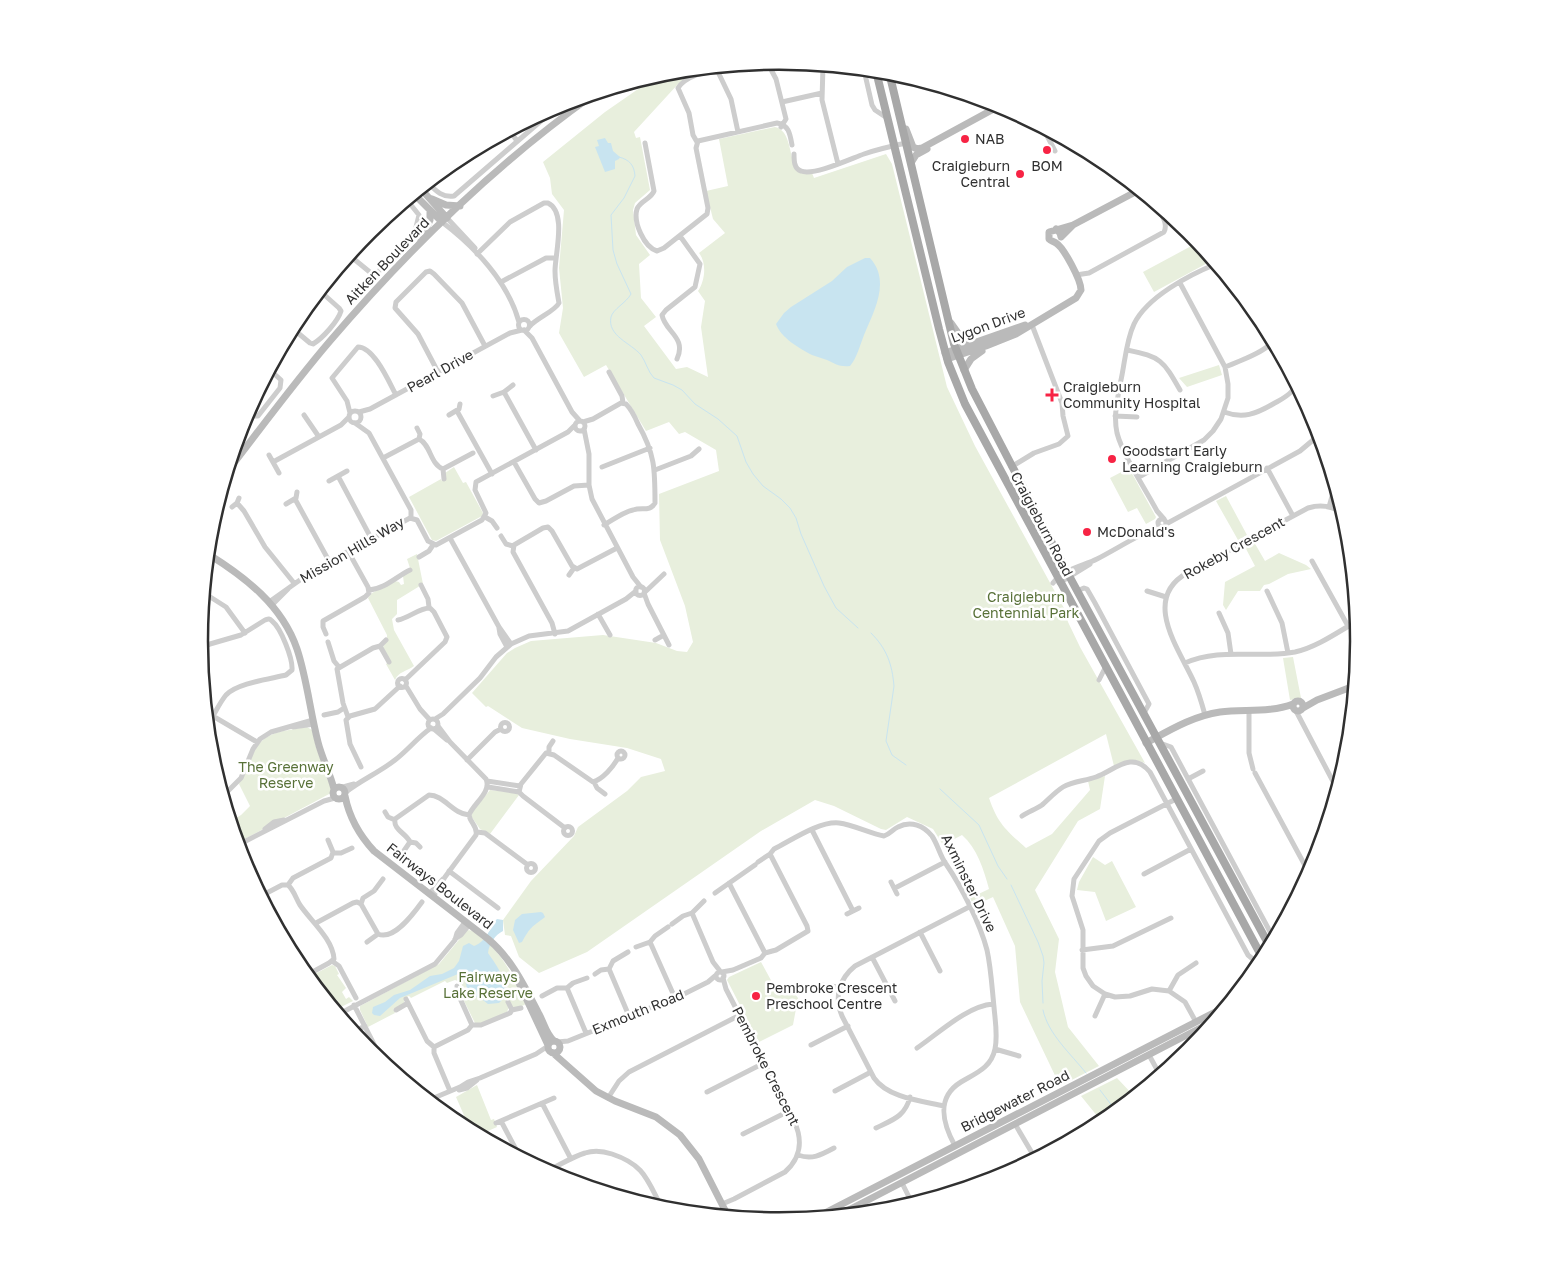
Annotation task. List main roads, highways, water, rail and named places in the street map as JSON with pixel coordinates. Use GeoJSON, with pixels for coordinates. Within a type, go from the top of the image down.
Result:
{"type":"FeatureCollection","features":[{"type":"Feature","properties":{"kind":"main road","name":"Craigieburn Road"},"geometry":{"type":"LineString","coordinates":[[878,79],[946,356],[974,424],[1258,953]]}},
{"type":"Feature","properties":{"kind":"main road","name":"Craigieburn Road"},"geometry":{"type":"LineString","coordinates":[[890,81],[957,353],[979,406],[1068,575],[1266,940]]}},
{"type":"Feature","properties":{"kind":"water"},"geometry":{"type":"Polygon","coordinates":[[[605,138],[608,143],[611,143],[613,151],[620,157],[615,161],[615,169],[605,172],[595,147],[599,146],[597,140],[605,138]]]}},
{"type":"Feature","properties":{"kind":"water"},"geometry":{"type":"Polygon","coordinates":[[[865,258],[870,258],[876,267],[879,276],[879,296],[855,359],[850,366],[838,365],[812,355],[796,346],[782,334],[776,324],[784,313],[832,281],[847,267],[865,258]]]}},
{"type":"Feature","properties":{"kind":"water"},"geometry":{"type":"Polygon","coordinates":[[[541,912],[545,917],[519,943],[513,930],[515,920],[522,914],[541,912]]]}},
{"type":"Feature","properties":{"kind":"water"},"geometry":{"type":"Polygon","coordinates":[[[497,919],[503,920],[503,931],[493,940],[488,953],[500,971],[505,985],[503,998],[499,1003],[488,1004],[479,997],[470,997],[463,976],[458,974],[400,998],[380,1016],[372,1013],[373,1007],[385,1002],[394,995],[410,990],[430,976],[442,974],[454,968],[459,961],[463,946],[469,943],[474,946],[479,944],[497,919]]]}},
{"type":"Feature","properties":{"kind":"waterway"},"geometry":{"type":"LineString","coordinates":[[619,157],[631,164],[635,176],[624,198],[611,215],[613,250],[617,264],[631,294],[612,314],[611,324],[613,329],[621,339],[641,355],[654,378],[682,390],[695,404],[718,419],[737,436],[746,462],[753,474],[763,486],[790,508],[796,518],[824,586],[836,608],[858,628]]}},
{"type":"Feature","properties":{"kind":"waterway"},"geometry":{"type":"LineString","coordinates":[[871,633],[885,651],[893,678],[894,686],[886,741],[892,755],[906,765]]}},
{"type":"Feature","properties":{"kind":"waterway"},"geometry":{"type":"LineString","coordinates":[[940,789],[979,825],[998,866],[1007,879]]}},
{"type":"Feature","properties":{"kind":"waterway"},"geometry":{"type":"LineString","coordinates":[[1011,885],[1043,956],[1043,1003]]}},
{"type":"Feature","properties":{"kind":"waterway"},"geometry":{"type":"LineString","coordinates":[[1043,1010],[1055,1035],[1086,1073]]}},
{"type":"Feature","properties":{"kind":"waterway"},"geometry":{"type":"LineString","coordinates":[[1100,1090],[1111,1105]]}},
{"type":"Feature","properties":{"kind":"place","name":"NAB"},"geometry":{"type":"Point","coordinates":[965,139]}},
{"type":"Feature","properties":{"kind":"place","name":"BOM"},"geometry":{"type":"Point","coordinates":[1047,150]}},
{"type":"Feature","properties":{"kind":"place","name":"Craigieburn Central"},"geometry":{"type":"Point","coordinates":[1020,174]}},
{"type":"Feature","properties":{"kind":"place","name":"Craigieburn Community Hospital"},"geometry":{"type":"Point","coordinates":[1052,395]}},
{"type":"Feature","properties":{"kind":"place","name":"Goodstart Early Learning Craigieburn"},"geometry":{"type":"Point","coordinates":[1112,459]}},
{"type":"Feature","properties":{"kind":"place","name":"McDonald's"},"geometry":{"type":"Point","coordinates":[1087,532]}},
{"type":"Feature","properties":{"kind":"place","name":"Pembroke Crescent Preschool Centre"},"geometry":{"type":"Point","coordinates":[756,996]}},
{"type":"Feature","properties":{"kind":"park label","name":"Craigieburn Centennial Park"},"geometry":{"type":"Point","coordinates":[1026,606]}},
{"type":"Feature","properties":{"kind":"park label","name":"The Greenway Reserve"},"geometry":{"type":"Point","coordinates":[286,776]}},
{"type":"Feature","properties":{"kind":"park label","name":"Fairways Lake Reserve"},"geometry":{"type":"Point","coordinates":[488,986]}}]}
